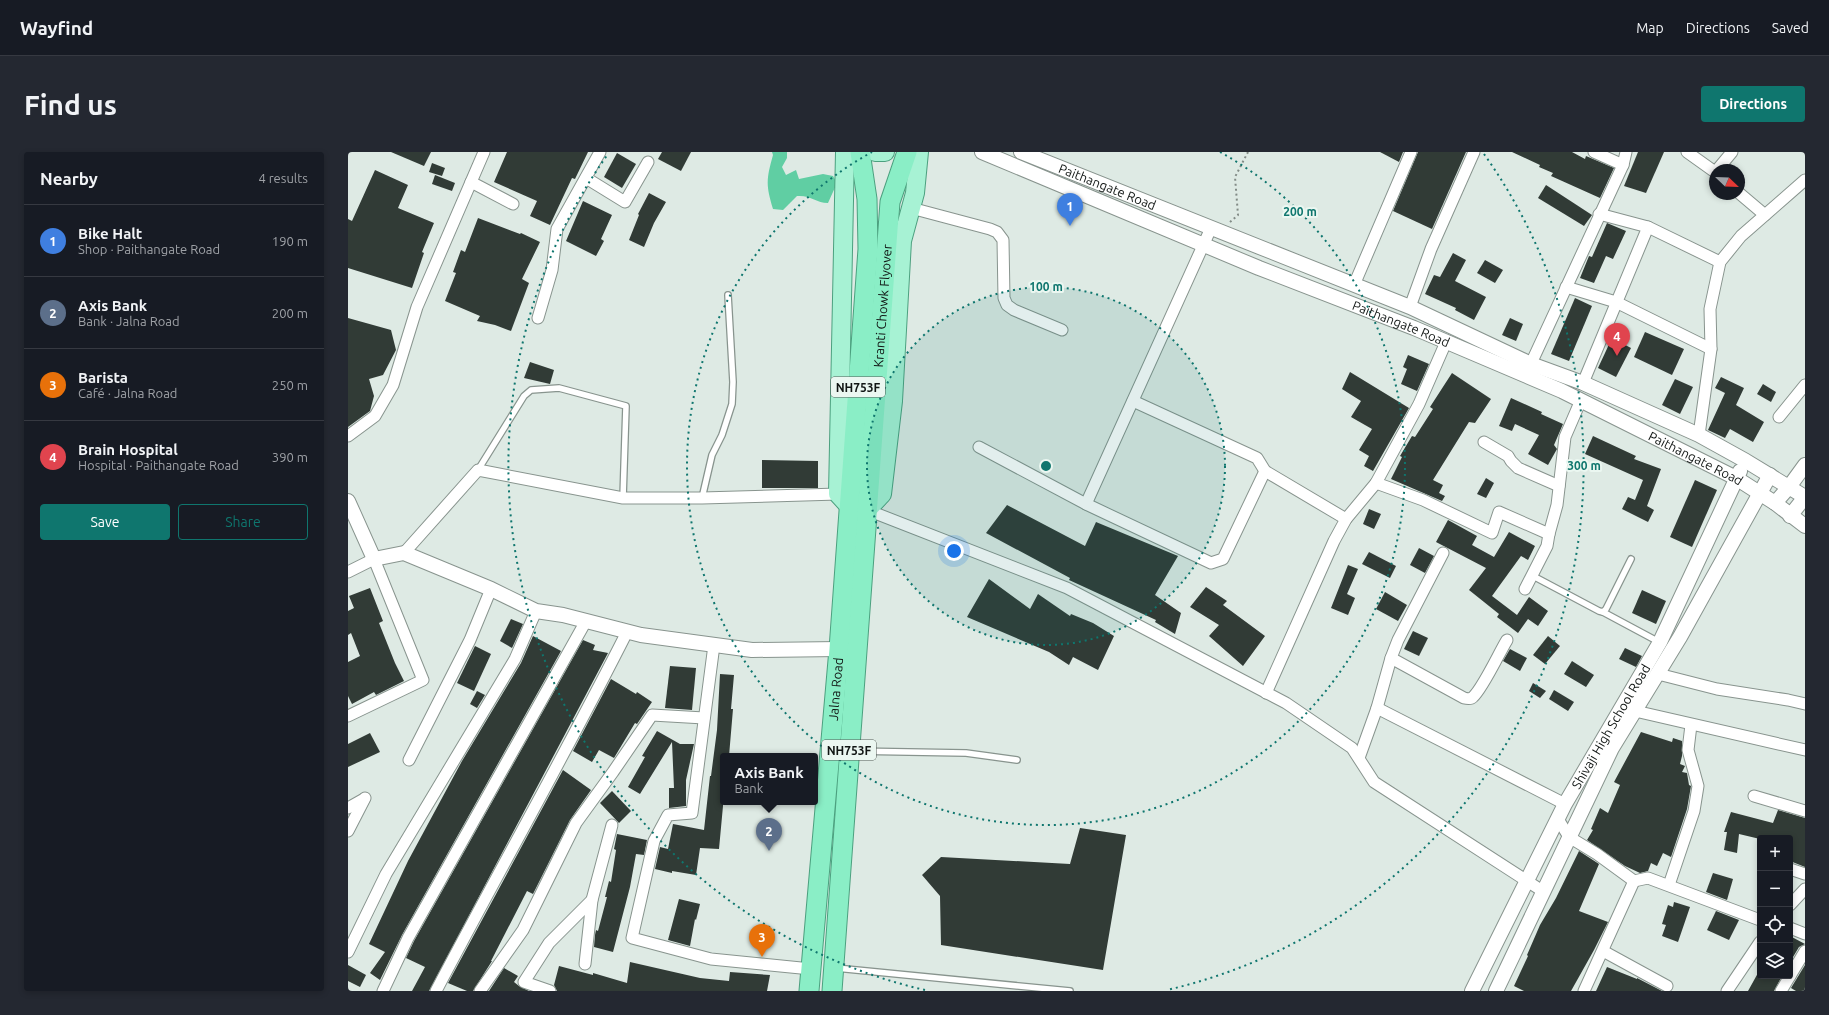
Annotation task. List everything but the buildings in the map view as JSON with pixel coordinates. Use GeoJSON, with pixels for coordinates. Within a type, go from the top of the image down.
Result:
{"type":"FeatureCollection","features":[{"type":"Feature","properties":{"kind":"highway","name":"Kranti Chowk Flyover"},"geometry":{"type":"LineString","coordinates":[[860,152],[867,199],[868,249],[874,288]]}},
{"type":"Feature","properties":{"kind":"highway","name":"Kranti Chowk Flyover"},"geometry":{"type":"LineString","coordinates":[[852,503],[874,288],[890,202],[907,152]]}},
{"type":"Feature","properties":{"kind":"highway","name":"Jalna Road"},"geometry":{"type":"LineString","coordinates":[[809,991],[852,503]]}},
{"type":"Feature","properties":{"kind":"highway","name":"Jalna Road"},"geometry":{"type":"LineString","coordinates":[[832,991],[849,751],[852,503]]}},
{"type":"Feature","properties":{"kind":"main road"},"geometry":{"type":"LineString","coordinates":[[845,152],[852,503],[882,494],[893,401],[902,241],[915,193],[919,152]]}},
{"type":"Feature","properties":{"kind":"main road"},"geometry":{"type":"LineString","coordinates":[[875,152],[885,152]]}},
{"type":"Feature","properties":{"kind":"street"},"geometry":{"type":"LineString","coordinates":[[348,436],[374,416],[393,385],[417,308],[484,152]]}},
{"type":"Feature","properties":{"kind":"street"},"geometry":{"type":"LineString","coordinates":[[538,318],[552,270],[557,229],[600,152]]}},
{"type":"Feature","properties":{"kind":"street","name":"Paithangate Road"},"geometry":{"type":"LineString","coordinates":[[982,152],[1446,342],[1528,370],[1583,384],[1699,436],[1746,461],[1805,497]]}},
{"type":"Feature","properties":{"kind":"street","name":"Paithangate Road"},"geometry":{"type":"LineString","coordinates":[[1021,152],[1410,307],[1581,400],[1736,478],[1775,503],[1805,526]]}},
{"type":"Feature","properties":{"kind":"street"},"geometry":{"type":"LineString","coordinates":[[1354,285],[1411,152]]}},
{"type":"Feature","properties":{"kind":"street"},"geometry":{"type":"LineString","coordinates":[[1410,307],[1431,249],[1474,152]]}},
{"type":"Feature","properties":{"kind":"street"},"geometry":{"type":"LineString","coordinates":[[1594,152],[1623,165]]}},
{"type":"Feature","properties":{"kind":"street"},"geometry":{"type":"LineString","coordinates":[[1528,370],[1623,165],[1626,152]]}},
{"type":"Feature","properties":{"kind":"street"},"geometry":{"type":"LineString","coordinates":[[1687,152],[1709,168]]}},
{"type":"Feature","properties":{"kind":"street"},"geometry":{"type":"LineString","coordinates":[[1722,164],[1732,152]]}},
{"type":"Feature","properties":{"kind":"street"},"geometry":{"type":"LineString","coordinates":[[586,178],[625,202],[648,162]]}},
{"type":"Feature","properties":{"kind":"street"},"geometry":{"type":"LineString","coordinates":[[1699,436],[1711,350],[1710,309],[1720,262],[1741,236],[1805,180]]}},
{"type":"Feature","properties":{"kind":"street"},"geometry":{"type":"LineString","coordinates":[[471,182],[513,204]]}},
{"type":"Feature","properties":{"kind":"street"},"geometry":{"type":"LineString","coordinates":[[1745,198],[1765,215]]}},
{"type":"Feature","properties":{"kind":"street"},"geometry":{"type":"LineString","coordinates":[[911,208],[997,232],[1003,240],[1004,298],[1007,305],[1014,310],[1062,330]]}},
{"type":"Feature","properties":{"kind":"street"},"geometry":{"type":"LineString","coordinates":[[1599,214],[1648,226],[1720,262]]}},
{"type":"Feature","properties":{"kind":"street"},"geometry":{"type":"LineString","coordinates":[[1583,384],[1648,226]]}},
{"type":"Feature","properties":{"kind":"street"},"geometry":{"type":"LineString","coordinates":[[1086,504],[1204,244],[1215,230]]}},
{"type":"Feature","properties":{"kind":"street"},"geometry":{"type":"LineString","coordinates":[[1566,287],[1616,302],[1711,350]]}},
{"type":"Feature","properties":{"kind":"street"},"geometry":{"type":"LineString","coordinates":[[1266,693],[1334,541],[1346,520],[1376,482],[1419,404],[1446,342]]}},
{"type":"Feature","properties":{"kind":"street"},"geometry":{"type":"LineString","coordinates":[[1779,417],[1805,384]]}},
{"type":"Feature","properties":{"kind":"street"},"geometry":{"type":"LineString","coordinates":[[1525,589],[1547,546],[1557,505],[1565,437],[1581,400]]}},
{"type":"Feature","properties":{"kind":"street"},"geometry":{"type":"LineString","coordinates":[[1133,401],[1257,458],[1265,471],[1346,520]]}},
{"type":"Feature","properties":{"kind":"street"},"geometry":{"type":"LineString","coordinates":[[1484,442],[1508,456],[1512,463],[1518,468],[1559,486]]}},
{"type":"Feature","properties":{"kind":"street"},"geometry":{"type":"LineString","coordinates":[[979,447],[1086,504],[1211,563],[1218,562],[1223,559],[1265,471]]}},
{"type":"Feature","properties":{"kind":"street","name":"Shivaji High School Road"},"geometry":{"type":"LineString","coordinates":[[1472,991],[1565,804],[1660,642],[1736,478],[1746,461]]}},
{"type":"Feature","properties":{"kind":"street"},"geometry":{"type":"LineString","coordinates":[[1775,503],[1805,465]]}},
{"type":"Feature","properties":{"kind":"street"},"geometry":{"type":"LineString","coordinates":[[404,553],[478,470],[622,498],[702,498],[852,503],[1067,588],[1286,703],[1352,748],[1374,782],[1544,892]]}},
{"type":"Feature","properties":{"kind":"street","name":"Shivaji High School Road"},"geometry":{"type":"LineString","coordinates":[[1500,990],[1569,837],[1612,748],[1680,637],[1770,475]]}},
{"type":"Feature","properties":{"kind":"street"},"geometry":{"type":"LineString","coordinates":[[1376,482],[1423,500],[1492,533],[1499,512],[1549,534]]}},
{"type":"Feature","properties":{"kind":"street"},"geometry":{"type":"LineString","coordinates":[[1790,516],[1805,497]]}},
{"type":"Feature","properties":{"kind":"street"},"geometry":{"type":"LineString","coordinates":[[348,501],[374,559],[422,680],[348,716]]}},
{"type":"Feature","properties":{"kind":"street"},"geometry":{"type":"LineString","coordinates":[[1358,758],[1377,708],[1391,658],[1398,640],[1443,552]]}},
{"type":"Feature","properties":{"kind":"street"},"geometry":{"type":"LineString","coordinates":[[348,572],[374,559],[404,553],[536,611],[586,621],[627,632],[752,650],[839,649]]}},
{"type":"Feature","properties":{"kind":"street"},"geometry":{"type":"LineString","coordinates":[[409,760],[470,640],[491,590]]}},
{"type":"Feature","properties":{"kind":"street"},"geometry":{"type":"LineString","coordinates":[[348,952],[386,874],[515,659],[536,611]]}},
{"type":"Feature","properties":{"kind":"street"},"geometry":{"type":"LineString","coordinates":[[383,991],[408,938],[586,621]]}},
{"type":"Feature","properties":{"kind":"street"},"geometry":{"type":"LineString","coordinates":[[436,991],[487,894],[578,728],[627,632]]}},
{"type":"Feature","properties":{"kind":"street"},"geometry":{"type":"LineString","coordinates":[[1391,658],[1464,698],[1469,699],[1473,698],[1507,640]]}},
{"type":"Feature","properties":{"kind":"street"},"geometry":{"type":"LineString","coordinates":[[714,645],[692,813],[668,815],[654,841],[632,938],[711,958],[811,969]]}},
{"type":"Feature","properties":{"kind":"street"},"geometry":{"type":"LineString","coordinates":[[1658,674],[1717,688],[1805,704]]}},
{"type":"Feature","properties":{"kind":"street"},"geometry":{"type":"LineString","coordinates":[[1377,708],[1565,804]]}},
{"type":"Feature","properties":{"kind":"street"},"geometry":{"type":"LineString","coordinates":[[1635,711],[1805,750]]}},
{"type":"Feature","properties":{"kind":"street"},"geometry":{"type":"LineString","coordinates":[[480,991],[523,930],[576,823],[652,715],[704,718]]}},
{"type":"Feature","properties":{"kind":"street"},"geometry":{"type":"LineString","coordinates":[[1669,885],[1694,811],[1698,786],[1688,750],[1691,724]]}},
{"type":"Feature","properties":{"kind":"street"},"geometry":{"type":"LineString","coordinates":[[1754,796],[1805,811]]}},
{"type":"Feature","properties":{"kind":"street"},"geometry":{"type":"LineString","coordinates":[[348,808],[365,798],[348,831]]}},
{"type":"Feature","properties":{"kind":"street"},"geometry":{"type":"LineString","coordinates":[[1558,819],[1569,837],[1597,854],[1634,881],[1648,878],[1757,919]]}},
{"type":"Feature","properties":{"kind":"street"},"geometry":{"type":"LineString","coordinates":[[585,964],[592,900],[612,825]]}},
{"type":"Feature","properties":{"kind":"street"},"geometry":{"type":"LineString","coordinates":[[1793,870],[1805,874]]}},
{"type":"Feature","properties":{"kind":"street"},"geometry":{"type":"LineString","coordinates":[[1584,991],[1634,881]]}},
{"type":"Feature","properties":{"kind":"street"},"geometry":{"type":"LineString","coordinates":[[1793,902],[1805,889]]}},
{"type":"Feature","properties":{"kind":"street"},"geometry":{"type":"LineString","coordinates":[[550,991],[524,982],[549,943],[592,900]]}},
{"type":"Feature","properties":{"kind":"street"},"geometry":{"type":"LineString","coordinates":[[1793,929],[1805,934]]}},
{"type":"Feature","properties":{"kind":"street"},"geometry":{"type":"LineString","coordinates":[[1727,991],[1759,943]]}},
{"type":"Feature","properties":{"kind":"street"},"geometry":{"type":"LineString","coordinates":[[1603,950],[1667,986]]}},
{"type":"Feature","properties":{"kind":"street"},"geometry":{"type":"LineString","coordinates":[[1793,971],[1805,951]]}},
{"type":"Feature","properties":{"kind":"street"},"geometry":{"type":"LineString","coordinates":[[1781,991],[1788,979]]}},
{"type":"Feature","properties":{"kind":"lane"},"geometry":{"type":"LineString","coordinates":[[702,498],[712,455],[722,435],[732,404],[733,382],[728,295]]}},
{"type":"Feature","properties":{"kind":"lane"},"geometry":{"type":"LineString","coordinates":[[478,470],[524,396],[531,390],[559,388],[626,406],[622,498]]}},
{"type":"Feature","properties":{"kind":"lane"},"geometry":{"type":"LineString","coordinates":[[1603,612],[1606,609],[1630,559]]}},
{"type":"Feature","properties":{"kind":"lane"},"geometry":{"type":"LineString","coordinates":[[1532,576],[1660,642]]}},
{"type":"Feature","properties":{"kind":"lane"},"geometry":{"type":"LineString","coordinates":[[849,751],[966,753],[1017,760]]}},
{"type":"Feature","properties":{"kind":"lane"},"geometry":{"type":"LineString","coordinates":[[834,968],[1070,991]]}},
{"type":"Feature","properties":{"kind":"path"},"geometry":{"type":"LineString","coordinates":[[1215,230],[1238,215],[1235,177],[1248,152]]}},
{"type":"Feature","properties":{"kind":"green space"},"geometry":{"type":"Polygon","coordinates":[[[772,152],[787,152],[787,158],[782,167],[786,175],[796,170],[799,179],[823,174],[833,176],[837,183],[828,203],[797,196],[783,210],[773,209],[768,188],[769,171],[773,155],[772,152]]]}},
{"type":"Feature","properties":{"kind":"place","name":"Bike Halt"},"geometry":{"type":"Point","coordinates":[1070,226]}},
{"type":"Feature","properties":{"kind":"place","name":"Brain Hospital"},"geometry":{"type":"Point","coordinates":[1617,356]}},
{"type":"Feature","properties":{"kind":"place","name":"Axis Bank"},"geometry":{"type":"Point","coordinates":[769,851]}},
{"type":"Feature","properties":{"kind":"place","name":"Barista"},"geometry":{"type":"Point","coordinates":[762,957]}}]}
